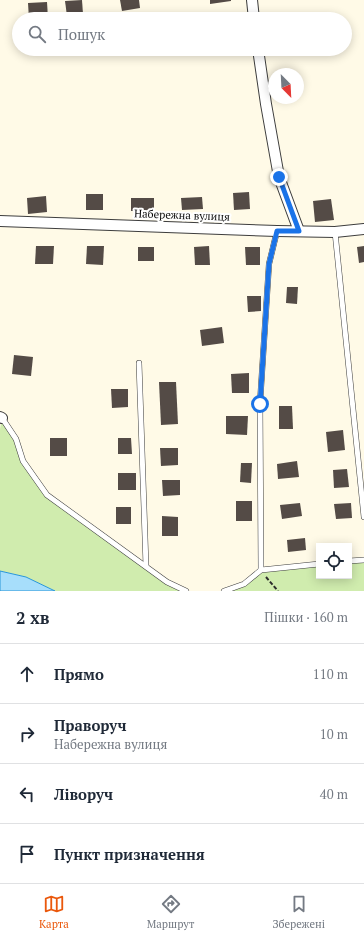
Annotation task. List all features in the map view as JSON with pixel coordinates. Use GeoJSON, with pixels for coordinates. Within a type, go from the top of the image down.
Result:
{"type":"FeatureCollection","features":[{"type":"Feature","properties":{"kind":"street"},"geometry":{"type":"LineString","coordinates":[[252,0],[253,12]]}},
{"type":"Feature","properties":{"kind":"street"},"geometry":{"type":"LineString","coordinates":[[259,56],[279,177],[299,231]]}},
{"type":"Feature","properties":{"kind":"street","name":"Набережна вулиця"},"geometry":{"type":"LineString","coordinates":[[0,221],[277,231],[335,232],[364,229]]}},
{"type":"Feature","properties":{"kind":"lane"},"geometry":{"type":"LineString","coordinates":[[261,570],[260,404],[269,264],[277,231]]}},
{"type":"Feature","properties":{"kind":"lane"},"geometry":{"type":"LineString","coordinates":[[335,232],[364,517]]}},
{"type":"Feature","properties":{"kind":"lane"},"geometry":{"type":"LineString","coordinates":[[139,363],[146,566]]}},
{"type":"Feature","properties":{"kind":"lane"},"geometry":{"type":"LineString","coordinates":[[1,418],[16,439],[23,461],[47,495],[166,582],[186,591]]}},
{"type":"Feature","properties":{"kind":"lane"},"geometry":{"type":"LineString","coordinates":[[352,561],[364,560]]}},
{"type":"Feature","properties":{"kind":"lane"},"geometry":{"type":"LineString","coordinates":[[224,591],[244,584],[261,570],[316,564]]}},
{"type":"Feature","properties":{"kind":"path"},"geometry":{"type":"LineString","coordinates":[[261,570],[278,591]]}},
{"type":"Feature","properties":{"kind":"green space"},"geometry":{"type":"Polygon","coordinates":[[[2,418],[16,439],[23,461],[47,495],[146,566],[186,591],[55,591],[26,577],[0,571],[0,429],[2,418]]]}},
{"type":"Feature","properties":{"kind":"green space"},"geometry":{"type":"Polygon","coordinates":[[[364,560],[364,591],[224,591],[244,584],[261,570],[316,564],[316,579],[352,579],[352,561],[364,560]]]}},
{"type":"Feature","properties":{"kind":"water"},"geometry":{"type":"Polygon","coordinates":[[[0,571],[26,577],[55,591],[0,591],[0,571]]]}},
{"type":"Feature","properties":{"kind":"building"},"geometry":{"type":"Polygon","coordinates":[[[82,0],[83,12],[66,12],[65,1],[82,0]]]}},
{"type":"Feature","properties":{"kind":"building"},"geometry":{"type":"Polygon","coordinates":[[[120,0],[139,0],[140,8],[122,11],[120,0]]]}},
{"type":"Feature","properties":{"kind":"building"},"geometry":{"type":"Polygon","coordinates":[[[210,0],[231,0],[231,1],[210,4],[210,0]]]}},
{"type":"Feature","properties":{"kind":"building"},"geometry":{"type":"Polygon","coordinates":[[[47,2],[48,12],[29,12],[28,3],[47,2]]]}},
{"type":"Feature","properties":{"kind":"building"},"geometry":{"type":"Polygon","coordinates":[[[249,192],[250,209],[234,210],[233,193],[249,192]]]}},
{"type":"Feature","properties":{"kind":"building"},"geometry":{"type":"Polygon","coordinates":[[[86,194],[103,194],[103,210],[86,210],[86,194]]]}},
{"type":"Feature","properties":{"kind":"building"},"geometry":{"type":"Polygon","coordinates":[[[46,196],[47,212],[28,214],[27,198],[46,196]]]}},
{"type":"Feature","properties":{"kind":"building"},"geometry":{"type":"Polygon","coordinates":[[[202,197],[203,209],[182,210],[181,198],[202,197]]]}},
{"type":"Feature","properties":{"kind":"building"},"geometry":{"type":"Polygon","coordinates":[[[131,198],[154,198],[154,210],[131,211],[131,198]]]}},
{"type":"Feature","properties":{"kind":"building"},"geometry":{"type":"Polygon","coordinates":[[[331,199],[334,220],[315,222],[313,201],[331,199]]]}},
{"type":"Feature","properties":{"kind":"building"},"geometry":{"type":"Polygon","coordinates":[[[36,246],[54,246],[53,264],[35,264],[36,246]]]}},
{"type":"Feature","properties":{"kind":"building"},"geometry":{"type":"Polygon","coordinates":[[[87,246],[104,246],[103,265],[86,264],[87,246]]]}},
{"type":"Feature","properties":{"kind":"building"},"geometry":{"type":"Polygon","coordinates":[[[209,246],[210,265],[195,265],[194,247],[209,246]]]}},
{"type":"Feature","properties":{"kind":"building"},"geometry":{"type":"Polygon","coordinates":[[[364,246],[364,262],[359,263],[357,247],[364,246]]]}},
{"type":"Feature","properties":{"kind":"building"},"geometry":{"type":"Polygon","coordinates":[[[138,247],[154,247],[154,261],[138,261],[138,247]]]}},
{"type":"Feature","properties":{"kind":"building"},"geometry":{"type":"Polygon","coordinates":[[[245,247],[260,247],[260,265],[246,265],[245,247]]]}},
{"type":"Feature","properties":{"kind":"building"},"geometry":{"type":"Polygon","coordinates":[[[287,287],[298,287],[297,304],[286,303],[287,287]]]}},
{"type":"Feature","properties":{"kind":"building"},"geometry":{"type":"Polygon","coordinates":[[[247,296],[261,296],[261,311],[248,312],[247,296]]]}},
{"type":"Feature","properties":{"kind":"building"},"geometry":{"type":"Polygon","coordinates":[[[222,327],[224,343],[202,346],[200,330],[222,327]]]}},
{"type":"Feature","properties":{"kind":"building"},"geometry":{"type":"Polygon","coordinates":[[[14,355],[33,357],[31,376],[12,374],[14,355]]]}},
{"type":"Feature","properties":{"kind":"building"},"geometry":{"type":"Polygon","coordinates":[[[249,373],[249,393],[232,393],[231,374],[249,373]]]}},
{"type":"Feature","properties":{"kind":"building"},"geometry":{"type":"Polygon","coordinates":[[[159,382],[176,382],[178,424],[161,425],[159,382]]]}},
{"type":"Feature","properties":{"kind":"building"},"geometry":{"type":"Polygon","coordinates":[[[111,389],[128,389],[128,407],[112,408],[111,389]]]}},
{"type":"Feature","properties":{"kind":"building"},"geometry":{"type":"Polygon","coordinates":[[[279,406],[292,406],[293,429],[279,429],[279,406]]]}},
{"type":"Feature","properties":{"kind":"building"},"geometry":{"type":"Polygon","coordinates":[[[226,416],[248,416],[247,435],[226,434],[226,416]]]}},
{"type":"Feature","properties":{"kind":"building"},"geometry":{"type":"Polygon","coordinates":[[[343,430],[345,450],[328,452],[326,432],[343,430]]]}},
{"type":"Feature","properties":{"kind":"building"},"geometry":{"type":"Polygon","coordinates":[[[50,438],[67,438],[67,456],[50,456],[50,438]]]}},
{"type":"Feature","properties":{"kind":"building"},"geometry":{"type":"Polygon","coordinates":[[[118,438],[131,438],[132,454],[118,454],[118,438]]]}},
{"type":"Feature","properties":{"kind":"building"},"geometry":{"type":"Polygon","coordinates":[[[160,448],[178,448],[178,465],[161,466],[160,448]]]}},
{"type":"Feature","properties":{"kind":"building"},"geometry":{"type":"Polygon","coordinates":[[[297,461],[299,477],[278,479],[277,464],[297,461]]]}},
{"type":"Feature","properties":{"kind":"building"},"geometry":{"type":"Polygon","coordinates":[[[241,463],[252,463],[251,483],[240,482],[241,463]]]}},
{"type":"Feature","properties":{"kind":"building"},"geometry":{"type":"Polygon","coordinates":[[[347,469],[349,487],[334,488],[333,470],[347,469]]]}},
{"type":"Feature","properties":{"kind":"building"},"geometry":{"type":"Polygon","coordinates":[[[118,473],[136,473],[136,490],[118,490],[118,473]]]}},
{"type":"Feature","properties":{"kind":"building"},"geometry":{"type":"Polygon","coordinates":[[[162,480],[180,480],[180,495],[163,496],[162,480]]]}},
{"type":"Feature","properties":{"kind":"building"},"geometry":{"type":"Polygon","coordinates":[[[236,501],[252,501],[252,521],[236,521],[236,501]]]}},
{"type":"Feature","properties":{"kind":"building"},"geometry":{"type":"Polygon","coordinates":[[[300,503],[302,516],[282,519],[280,505],[300,503]]]}},
{"type":"Feature","properties":{"kind":"building"},"geometry":{"type":"Polygon","coordinates":[[[351,503],[352,518],[336,519],[334,504],[351,503]]]}},
{"type":"Feature","properties":{"kind":"building"},"geometry":{"type":"Polygon","coordinates":[[[116,507],[131,507],[131,524],[116,524],[116,507]]]}},
{"type":"Feature","properties":{"kind":"building"},"geometry":{"type":"Polygon","coordinates":[[[162,516],[178,517],[178,536],[162,536],[162,516]]]}},
{"type":"Feature","properties":{"kind":"building"},"geometry":{"type":"Polygon","coordinates":[[[305,538],[306,550],[288,552],[287,540],[305,538]]]}},
{"type":"Feature","properties":{"kind":"route"},"geometry":{"type":"LineString","coordinates":[[260,404],[269,264],[277,231],[299,231],[279,177]]}}]}
